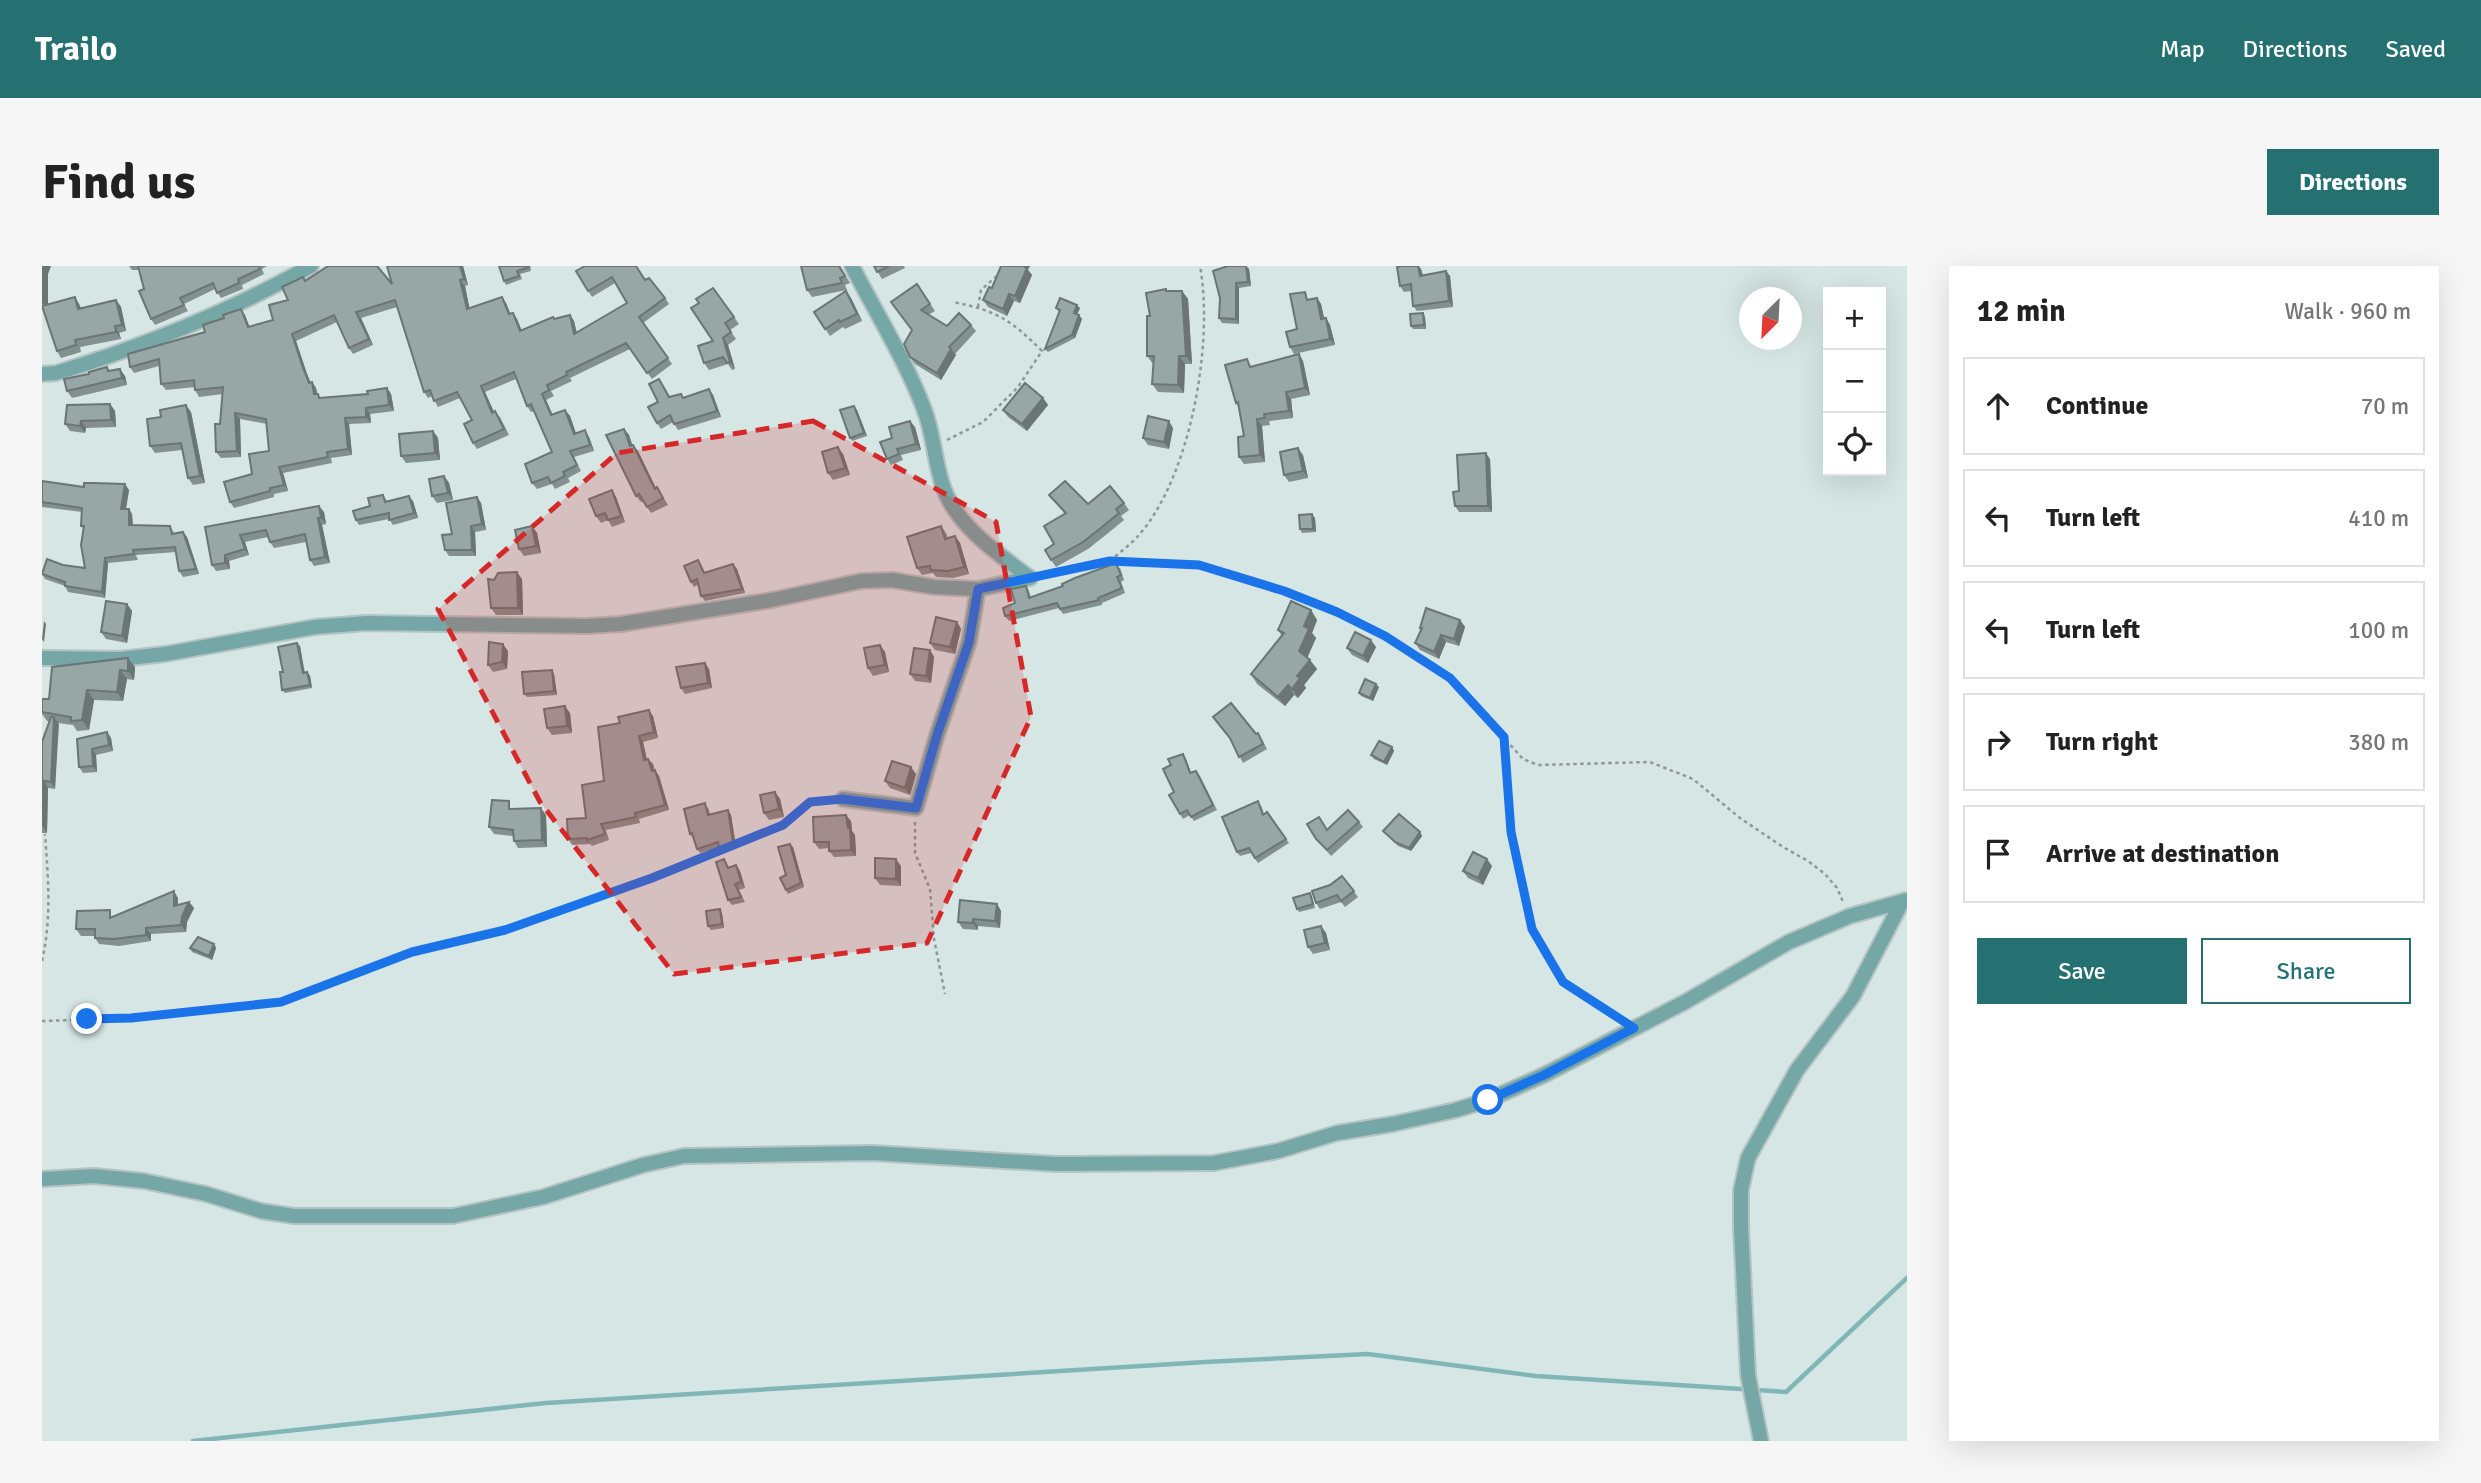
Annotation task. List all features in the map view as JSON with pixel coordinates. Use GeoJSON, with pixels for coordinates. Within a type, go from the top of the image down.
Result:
{"type":"FeatureCollection","features":[{"type":"Feature","properties":{"kind":"street"},"geometry":{"type":"LineString","coordinates":[[42,374],[56,373],[152,342],[251,299],[311,266]]}},
{"type":"Feature","properties":{"kind":"street"},"geometry":{"type":"LineString","coordinates":[[852,266],[887,330],[923,407],[942,483],[953,509],[983,542],[1030,578]]}},
{"type":"Feature","properties":{"kind":"street"},"geometry":{"type":"LineString","coordinates":[[42,658],[120,659],[165,654],[315,627],[366,623],[587,626],[621,624],[878,580],[978,589],[1030,578]]}},
{"type":"Feature","properties":{"kind":"street"},"geometry":{"type":"LineString","coordinates":[[842,799],[916,808],[937,735],[969,642],[978,589]]}},
{"type":"Feature","properties":{"kind":"street"},"geometry":{"type":"LineString","coordinates":[[42,1180],[94,1176],[144,1181],[206,1194],[261,1212],[294,1216],[453,1216],[543,1197],[643,1165],[684,1156],[872,1153],[1057,1164],[1214,1163],[1278,1151],[1337,1133],[1456,1111],[1488,1100],[1544,1075],[1634,1028],[1788,942],[1850,916],[1904,901]]}},
{"type":"Feature","properties":{"kind":"street"},"geometry":{"type":"LineString","coordinates":[[1761,1441],[1748,1375],[1741,1227],[1741,1190],[1748,1158],[1797,1070],[1853,996],[1904,901]]}},
{"type":"Feature","properties":{"kind":"path"},"geometry":{"type":"LineString","coordinates":[[978,307],[981,290],[1006,266]]}},
{"type":"Feature","properties":{"kind":"path"},"geometry":{"type":"LineString","coordinates":[[1110,561],[1138,536],[1173,480],[1182,453],[1204,346],[1204,290],[1200,266]]}},
{"type":"Feature","properties":{"kind":"path"},"geometry":{"type":"LineString","coordinates":[[935,447],[983,422],[1018,387],[1042,351],[1015,324],[978,307],[952,302]]}},
{"type":"Feature","properties":{"kind":"path"},"geometry":{"type":"LineString","coordinates":[[1030,578],[1110,561],[1164,562],[1210,567],[1337,612],[1385,636],[1450,678],[1523,759],[1538,765],[1650,762],[1693,779],[1740,818],[1825,874],[1837,888],[1850,916]]}},
{"type":"Feature","properties":{"kind":"path"},"geometry":{"type":"LineString","coordinates":[[1504,737],[1511,832],[1532,929],[1563,982],[1634,1028]]}},
{"type":"Feature","properties":{"kind":"path"},"geometry":{"type":"LineString","coordinates":[[42,1020],[131,1018],[281,1002],[412,952],[505,930],[652,878],[783,825],[810,802],[842,799]]}},
{"type":"Feature","properties":{"kind":"path"},"geometry":{"type":"LineString","coordinates":[[916,808],[915,853],[930,889],[934,939],[945,994]]}},
{"type":"Feature","properties":{"kind":"path"},"geometry":{"type":"LineString","coordinates":[[42,961],[48,933],[50,895],[45,834]]}},
{"type":"Feature","properties":{"kind":"highlighted area"},"geometry":{"type":"Polygon","coordinates":[[[813,421],[996,522],[1031,717],[927,943],[674,974],[540,802],[438,609],[617,453],[813,421]]]}},
{"type":"Feature","properties":{"kind":"building"},"geometry":{"type":"Polygon","coordinates":[[[42,266],[44,266],[42,303],[42,266]]]}},
{"type":"Feature","properties":{"kind":"building"},"geometry":{"type":"Polygon","coordinates":[[[138,266],[259,266],[260,269],[217,293],[213,283],[180,298],[184,305],[151,319],[139,291],[144,289],[138,266]]]}},
{"type":"Feature","properties":{"kind":"building"},"geometry":{"type":"Polygon","coordinates":[[[328,266],[377,266],[392,284],[387,266],[460,266],[464,279],[460,280],[467,309],[502,297],[509,314],[513,313],[520,331],[553,317],[554,319],[570,315],[574,334],[627,303],[612,277],[588,291],[576,271],[585,266],[636,266],[645,280],[649,278],[665,298],[639,317],[668,358],[647,373],[626,343],[566,372],[567,375],[547,385],[549,390],[542,394],[551,415],[565,410],[574,434],[585,430],[590,445],[570,451],[577,465],[563,472],[565,476],[551,483],[548,477],[532,483],[525,464],[552,452],[531,404],[527,406],[514,372],[481,386],[492,413],[495,411],[504,429],[473,443],[464,424],[472,420],[457,392],[434,401],[430,390],[424,392],[395,300],[356,312],[369,339],[349,348],[334,315],[292,334],[309,383],[312,382],[314,394],[318,394],[319,398],[368,394],[367,391],[387,388],[389,405],[366,408],[366,417],[345,418],[348,449],[327,452],[328,457],[279,467],[284,485],[230,502],[224,482],[252,474],[249,454],[269,451],[266,419],[235,413],[237,451],[216,452],[215,424],[220,424],[223,387],[195,390],[194,380],[161,384],[159,359],[130,367],[128,354],[205,332],[203,325],[241,309],[248,327],[273,320],[269,305],[288,300],[282,287],[303,277],[305,281],[328,266]]]}},
{"type":"Feature","properties":{"kind":"building"},"geometry":{"type":"Polygon","coordinates":[[[499,266],[529,267],[517,271],[519,276],[504,281],[499,266]]]}},
{"type":"Feature","properties":{"kind":"building"},"geometry":{"type":"Polygon","coordinates":[[[801,266],[839,266],[845,276],[840,278],[842,283],[807,290],[801,266]]]}},
{"type":"Feature","properties":{"kind":"building"},"geometry":{"type":"Polygon","coordinates":[[[874,266],[889,266],[877,272],[874,266]]]}},
{"type":"Feature","properties":{"kind":"building"},"geometry":{"type":"Polygon","coordinates":[[[1001,266],[1027,268],[1015,296],[1009,294],[1003,309],[983,300],[989,287],[992,288],[1001,266]]]}},
{"type":"Feature","properties":{"kind":"building"},"geometry":{"type":"Polygon","coordinates":[[[1228,266],[1246,266],[1248,282],[1236,283],[1236,319],[1219,318],[1220,298],[1213,271],[1228,266]]]}},
{"type":"Feature","properties":{"kind":"building"},"geometry":{"type":"Polygon","coordinates":[[[1418,266],[1420,276],[1446,271],[1449,301],[1413,306],[1411,284],[1400,286],[1397,267],[1418,266]]]}},
{"type":"Feature","properties":{"kind":"building"},"geometry":{"type":"Polygon","coordinates":[[[917,284],[930,304],[921,310],[947,326],[959,313],[971,325],[949,347],[951,349],[937,373],[910,357],[904,344],[912,330],[891,302],[917,284]]]}},
{"type":"Feature","properties":{"kind":"building"},"geometry":{"type":"Polygon","coordinates":[[[713,288],[734,317],[725,323],[731,332],[723,338],[730,362],[727,363],[723,357],[704,363],[698,346],[713,341],[691,308],[699,303],[696,299],[713,288]]]}},
{"type":"Feature","properties":{"kind":"building"},"geometry":{"type":"Polygon","coordinates":[[[1166,289],[1182,291],[1186,356],[1179,356],[1178,385],[1152,384],[1154,356],[1147,356],[1147,316],[1150,316],[1146,293],[1166,289]]]}},
{"type":"Feature","properties":{"kind":"building"},"geometry":{"type":"Polygon","coordinates":[[[846,291],[857,314],[840,322],[839,320],[825,329],[814,312],[846,291]]]}},
{"type":"Feature","properties":{"kind":"building"},"geometry":{"type":"Polygon","coordinates":[[[1305,292],[1307,300],[1317,298],[1321,319],[1326,318],[1330,339],[1290,347],[1286,332],[1297,329],[1290,294],[1305,292]]]}},
{"type":"Feature","properties":{"kind":"building"},"geometry":{"type":"Polygon","coordinates":[[[75,297],[78,309],[116,300],[122,325],[115,326],[116,332],[75,340],[76,345],[57,351],[42,306],[75,297]]]}},
{"type":"Feature","properties":{"kind":"building"},"geometry":{"type":"Polygon","coordinates":[[[1060,298],[1077,305],[1074,313],[1079,315],[1072,335],[1045,349],[1060,310],[1056,308],[1060,298]]]}},
{"type":"Feature","properties":{"kind":"building"},"geometry":{"type":"Polygon","coordinates":[[[1423,313],[1424,325],[1411,326],[1410,314],[1423,313]]]}},
{"type":"Feature","properties":{"kind":"building"},"geometry":{"type":"Polygon","coordinates":[[[1299,354],[1305,388],[1286,392],[1289,411],[1264,414],[1265,418],[1257,419],[1260,455],[1239,457],[1238,437],[1244,436],[1238,402],[1236,403],[1225,365],[1247,359],[1250,367],[1299,354]]]}},
{"type":"Feature","properties":{"kind":"building"},"geometry":{"type":"Polygon","coordinates":[[[107,367],[108,371],[120,369],[122,378],[67,391],[64,379],[107,367]]]}},
{"type":"Feature","properties":{"kind":"building"},"geometry":{"type":"Polygon","coordinates":[[[659,379],[669,397],[681,394],[683,398],[709,389],[717,411],[674,424],[670,415],[657,423],[648,407],[658,402],[649,384],[659,379]]]}},
{"type":"Feature","properties":{"kind":"building"},"geometry":{"type":"Polygon","coordinates":[[[1025,383],[1043,398],[1022,424],[1003,410],[1025,383]]]}},
{"type":"Feature","properties":{"kind":"building"},"geometry":{"type":"Polygon","coordinates":[[[110,404],[111,420],[81,421],[80,426],[65,424],[67,405],[110,404]]]}},
{"type":"Feature","properties":{"kind":"building"},"geometry":{"type":"Polygon","coordinates":[[[186,405],[200,476],[188,478],[181,443],[150,446],[147,419],[161,417],[160,410],[186,405]]]}},
{"type":"Feature","properties":{"kind":"building"},"geometry":{"type":"Polygon","coordinates":[[[854,406],[864,433],[850,438],[840,410],[854,406]]]}},
{"type":"Feature","properties":{"kind":"building"},"geometry":{"type":"Polygon","coordinates":[[[1148,416],[1169,421],[1164,442],[1143,438],[1148,416]]]}},
{"type":"Feature","properties":{"kind":"building"},"geometry":{"type":"Polygon","coordinates":[[[910,421],[916,444],[897,449],[899,454],[887,459],[880,442],[892,438],[889,427],[910,421]]]}},
{"type":"Feature","properties":{"kind":"building"},"geometry":{"type":"Polygon","coordinates":[[[624,429],[630,446],[633,445],[655,489],[657,487],[663,498],[647,507],[639,494],[636,496],[606,435],[624,429]]]}},
{"type":"Feature","properties":{"kind":"building"},"geometry":{"type":"Polygon","coordinates":[[[433,431],[435,453],[401,456],[399,434],[433,431]]]}},
{"type":"Feature","properties":{"kind":"building"},"geometry":{"type":"Polygon","coordinates":[[[838,447],[845,468],[828,473],[822,452],[838,447]]]}},
{"type":"Feature","properties":{"kind":"building"},"geometry":{"type":"Polygon","coordinates":[[[1298,448],[1303,471],[1284,475],[1280,452],[1298,448]]]}},
{"type":"Feature","properties":{"kind":"building"},"geometry":{"type":"Polygon","coordinates":[[[1486,453],[1488,506],[1455,506],[1453,492],[1459,491],[1457,455],[1486,453]]]}},
{"type":"Feature","properties":{"kind":"building"},"geometry":{"type":"Polygon","coordinates":[[[444,476],[448,493],[432,496],[429,479],[444,476]]]}},
{"type":"Feature","properties":{"kind":"building"},"geometry":{"type":"Polygon","coordinates":[[[42,481],[84,487],[84,483],[125,484],[121,509],[129,509],[129,525],[170,526],[172,534],[183,532],[196,569],[179,571],[175,547],[133,550],[134,554],[105,558],[102,592],[65,586],[65,582],[42,574],[47,559],[63,565],[85,568],[81,545],[84,526],[81,526],[82,508],[42,502],[42,481]]]}},
{"type":"Feature","properties":{"kind":"building"},"geometry":{"type":"Polygon","coordinates":[[[1065,481],[1088,504],[1110,486],[1124,503],[1116,509],[1119,513],[1083,542],[1051,560],[1045,550],[1054,544],[1044,526],[1066,513],[1049,495],[1065,481]]]}},
{"type":"Feature","properties":{"kind":"building"},"geometry":{"type":"Polygon","coordinates":[[[612,490],[621,516],[608,520],[605,513],[596,516],[589,499],[612,490]]]}},
{"type":"Feature","properties":{"kind":"building"},"geometry":{"type":"Polygon","coordinates":[[[383,495],[385,502],[409,496],[414,513],[389,520],[389,513],[356,520],[353,511],[370,506],[368,498],[383,495]]]}},
{"type":"Feature","properties":{"kind":"building"},"geometry":{"type":"Polygon","coordinates":[[[477,497],[482,524],[471,526],[472,550],[445,550],[442,535],[452,534],[446,503],[477,497]]]}},
{"type":"Feature","properties":{"kind":"building"},"geometry":{"type":"Polygon","coordinates":[[[319,506],[321,518],[318,518],[325,557],[310,560],[305,534],[270,542],[266,530],[240,535],[245,549],[225,555],[225,563],[212,565],[205,527],[319,506]]]}},
{"type":"Feature","properties":{"kind":"building"},"geometry":{"type":"Polygon","coordinates":[[[1312,514],[1313,529],[1300,529],[1299,515],[1312,514]]]}},
{"type":"Feature","properties":{"kind":"building"},"geometry":{"type":"Polygon","coordinates":[[[532,526],[536,546],[519,549],[515,530],[532,526]]]}},
{"type":"Feature","properties":{"kind":"building"},"geometry":{"type":"Polygon","coordinates":[[[941,526],[945,539],[955,536],[964,567],[948,571],[931,570],[930,566],[917,568],[907,537],[941,526]]]}},
{"type":"Feature","properties":{"kind":"building"},"geometry":{"type":"Polygon","coordinates":[[[698,560],[704,573],[733,564],[742,589],[701,596],[697,579],[691,582],[684,566],[698,560]]]}},
{"type":"Feature","properties":{"kind":"building"},"geometry":{"type":"Polygon","coordinates":[[[1116,563],[1121,575],[1117,577],[1122,588],[1098,598],[1099,600],[1060,609],[1057,603],[1005,616],[1003,608],[1015,603],[1011,589],[1026,586],[1029,598],[1116,563]]]}},
{"type":"Feature","properties":{"kind":"building"},"geometry":{"type":"Polygon","coordinates":[[[517,572],[518,608],[491,608],[488,579],[494,580],[498,573],[517,572]]]}},
{"type":"Feature","properties":{"kind":"building"},"geometry":{"type":"Polygon","coordinates":[[[106,601],[127,604],[122,636],[101,632],[106,601]]]}},
{"type":"Feature","properties":{"kind":"building"},"geometry":{"type":"Polygon","coordinates":[[[1291,601],[1311,610],[1304,626],[1309,629],[1299,651],[1310,660],[1297,676],[1300,678],[1292,689],[1288,685],[1278,697],[1251,674],[1284,633],[1278,630],[1291,601]]]}},
{"type":"Feature","properties":{"kind":"building"},"geometry":{"type":"Polygon","coordinates":[[[1426,608],[1460,620],[1454,639],[1441,635],[1434,652],[1415,643],[1422,628],[1426,608]]]}},
{"type":"Feature","properties":{"kind":"building"},"geometry":{"type":"Polygon","coordinates":[[[936,617],[957,622],[950,647],[930,643],[936,617]]]}},
{"type":"Feature","properties":{"kind":"building"},"geometry":{"type":"Polygon","coordinates":[[[1355,632],[1371,640],[1363,656],[1347,648],[1355,632]]]}},
{"type":"Feature","properties":{"kind":"building"},"geometry":{"type":"Polygon","coordinates":[[[489,642],[503,644],[502,662],[488,665],[489,642]]]}},
{"type":"Feature","properties":{"kind":"building"},"geometry":{"type":"Polygon","coordinates":[[[297,643],[303,673],[307,672],[310,685],[282,690],[280,672],[283,672],[278,647],[297,643]]]}},
{"type":"Feature","properties":{"kind":"building"},"geometry":{"type":"Polygon","coordinates":[[[880,645],[885,665],[868,668],[864,648],[880,645]]]}},
{"type":"Feature","properties":{"kind":"building"},"geometry":{"type":"Polygon","coordinates":[[[914,648],[930,650],[926,676],[910,674],[914,648]]]}},
{"type":"Feature","properties":{"kind":"building"},"geometry":{"type":"Polygon","coordinates":[[[128,658],[128,671],[120,670],[117,692],[87,690],[82,720],[71,721],[71,717],[42,712],[42,699],[49,699],[52,667],[128,658]]]}},
{"type":"Feature","properties":{"kind":"building"},"geometry":{"type":"Polygon","coordinates":[[[705,663],[708,683],[681,688],[676,667],[705,663]]]}},
{"type":"Feature","properties":{"kind":"building"},"geometry":{"type":"Polygon","coordinates":[[[552,670],[554,691],[524,694],[522,672],[552,670]]]}},
{"type":"Feature","properties":{"kind":"building"},"geometry":{"type":"Polygon","coordinates":[[[1365,679],[1376,684],[1370,698],[1359,693],[1365,679]]]}},
{"type":"Feature","properties":{"kind":"building"},"geometry":{"type":"Polygon","coordinates":[[[1231,703],[1256,734],[1258,733],[1263,744],[1239,757],[1230,738],[1213,717],[1231,703]]]}},
{"type":"Feature","properties":{"kind":"building"},"geometry":{"type":"Polygon","coordinates":[[[565,706],[567,726],[547,728],[544,709],[565,706]]]}},
{"type":"Feature","properties":{"kind":"building"},"geometry":{"type":"Polygon","coordinates":[[[649,710],[654,732],[639,736],[644,760],[648,759],[652,771],[655,770],[665,805],[635,813],[636,817],[601,824],[605,834],[587,840],[568,839],[567,819],[586,818],[582,785],[604,781],[598,727],[620,723],[618,717],[649,710]]]}},
{"type":"Feature","properties":{"kind":"building"},"geometry":{"type":"Polygon","coordinates":[[[51,717],[54,717],[51,782],[44,781],[42,826],[42,742],[51,717]]]}},
{"type":"Feature","properties":{"kind":"building"},"geometry":{"type":"Polygon","coordinates":[[[107,732],[109,745],[92,749],[93,766],[79,767],[77,739],[107,732]]]}},
{"type":"Feature","properties":{"kind":"building"},"geometry":{"type":"Polygon","coordinates":[[[1379,741],[1392,747],[1384,762],[1371,755],[1379,741]]]}},
{"type":"Feature","properties":{"kind":"building"},"geometry":{"type":"Polygon","coordinates":[[[1183,754],[1190,773],[1196,771],[1213,805],[1191,817],[1187,810],[1180,814],[1169,795],[1174,792],[1163,769],[1171,765],[1168,759],[1183,754]]]}},
{"type":"Feature","properties":{"kind":"building"},"geometry":{"type":"Polygon","coordinates":[[[892,761],[911,767],[905,788],[885,781],[892,761]]]}},
{"type":"Feature","properties":{"kind":"building"},"geometry":{"type":"Polygon","coordinates":[[[775,792],[779,809],[764,813],[760,795],[775,792]]]}},
{"type":"Feature","properties":{"kind":"building"},"geometry":{"type":"Polygon","coordinates":[[[492,800],[509,801],[509,809],[541,808],[542,840],[514,841],[513,830],[489,827],[492,800]]]}},
{"type":"Feature","properties":{"kind":"building"},"geometry":{"type":"Polygon","coordinates":[[[1258,801],[1263,815],[1267,812],[1286,839],[1255,858],[1249,848],[1237,852],[1222,817],[1258,801]]]}},
{"type":"Feature","properties":{"kind":"building"},"geometry":{"type":"Polygon","coordinates":[[[705,803],[708,815],[728,810],[733,842],[719,848],[718,842],[697,849],[684,809],[705,803]]]}},
{"type":"Feature","properties":{"kind":"building"},"geometry":{"type":"Polygon","coordinates":[[[1348,810],[1359,822],[1327,850],[1307,824],[1319,817],[1327,830],[1348,810]]]}},
{"type":"Feature","properties":{"kind":"building"},"geometry":{"type":"Polygon","coordinates":[[[1399,814],[1420,832],[1409,848],[1395,842],[1383,831],[1399,814]]]}},
{"type":"Feature","properties":{"kind":"building"},"geometry":{"type":"Polygon","coordinates":[[[846,815],[850,828],[851,850],[829,851],[829,842],[814,842],[813,817],[846,815]]]}},
{"type":"Feature","properties":{"kind":"building"},"geometry":{"type":"Polygon","coordinates":[[[790,844],[801,883],[786,890],[780,878],[786,875],[778,847],[790,844]]]}},
{"type":"Feature","properties":{"kind":"building"},"geometry":{"type":"Polygon","coordinates":[[[1473,852],[1487,859],[1478,878],[1463,871],[1473,852]]]}},
{"type":"Feature","properties":{"kind":"building"},"geometry":{"type":"Polygon","coordinates":[[[875,858],[896,859],[896,879],[875,878],[875,858]]]}},
{"type":"Feature","properties":{"kind":"building"},"geometry":{"type":"Polygon","coordinates":[[[724,859],[728,868],[736,865],[741,882],[735,884],[741,897],[728,900],[716,862],[724,859]]]}},
{"type":"Feature","properties":{"kind":"building"},"geometry":{"type":"Polygon","coordinates":[[[1342,876],[1354,891],[1341,901],[1337,895],[1316,903],[1312,891],[1330,885],[1342,876]]]}},
{"type":"Feature","properties":{"kind":"building"},"geometry":{"type":"Polygon","coordinates":[[[174,891],[174,906],[189,902],[181,925],[146,928],[146,935],[114,939],[95,938],[95,929],[76,929],[77,911],[110,910],[110,918],[174,891]]]}},
{"type":"Feature","properties":{"kind":"building"},"geometry":{"type":"Polygon","coordinates":[[[1310,893],[1313,904],[1297,909],[1293,898],[1310,893]]]}},
{"type":"Feature","properties":{"kind":"building"},"geometry":{"type":"Polygon","coordinates":[[[960,900],[997,904],[995,921],[973,919],[973,923],[958,922],[960,900]]]}},
{"type":"Feature","properties":{"kind":"building"},"geometry":{"type":"Polygon","coordinates":[[[720,909],[722,924],[708,926],[706,911],[720,909]]]}},
{"type":"Feature","properties":{"kind":"building"},"geometry":{"type":"Polygon","coordinates":[[[1321,926],[1325,943],[1308,947],[1304,930],[1321,926]]]}},
{"type":"Feature","properties":{"kind":"building"},"geometry":{"type":"Polygon","coordinates":[[[198,937],[214,944],[209,956],[190,948],[198,937]]]}},
{"type":"Feature","properties":{"kind":"waterway"},"geometry":{"type":"LineString","coordinates":[[193,1441],[546,1403],[1368,1354],[1536,1376],[1786,1392],[1907,1278]]}},
{"type":"Feature","properties":{"kind":"route"},"geometry":{"type":"LineString","coordinates":[[87,1019],[131,1018],[281,1002],[412,952],[505,930],[652,878],[783,825],[810,802],[842,799],[916,808],[937,735],[969,642],[978,589],[1110,561],[1164,562],[1221,570],[1284,591],[1337,612],[1385,636],[1450,678],[1504,737],[1511,832],[1532,929],[1563,982],[1634,1028],[1544,1075],[1488,1100]]}}]}
